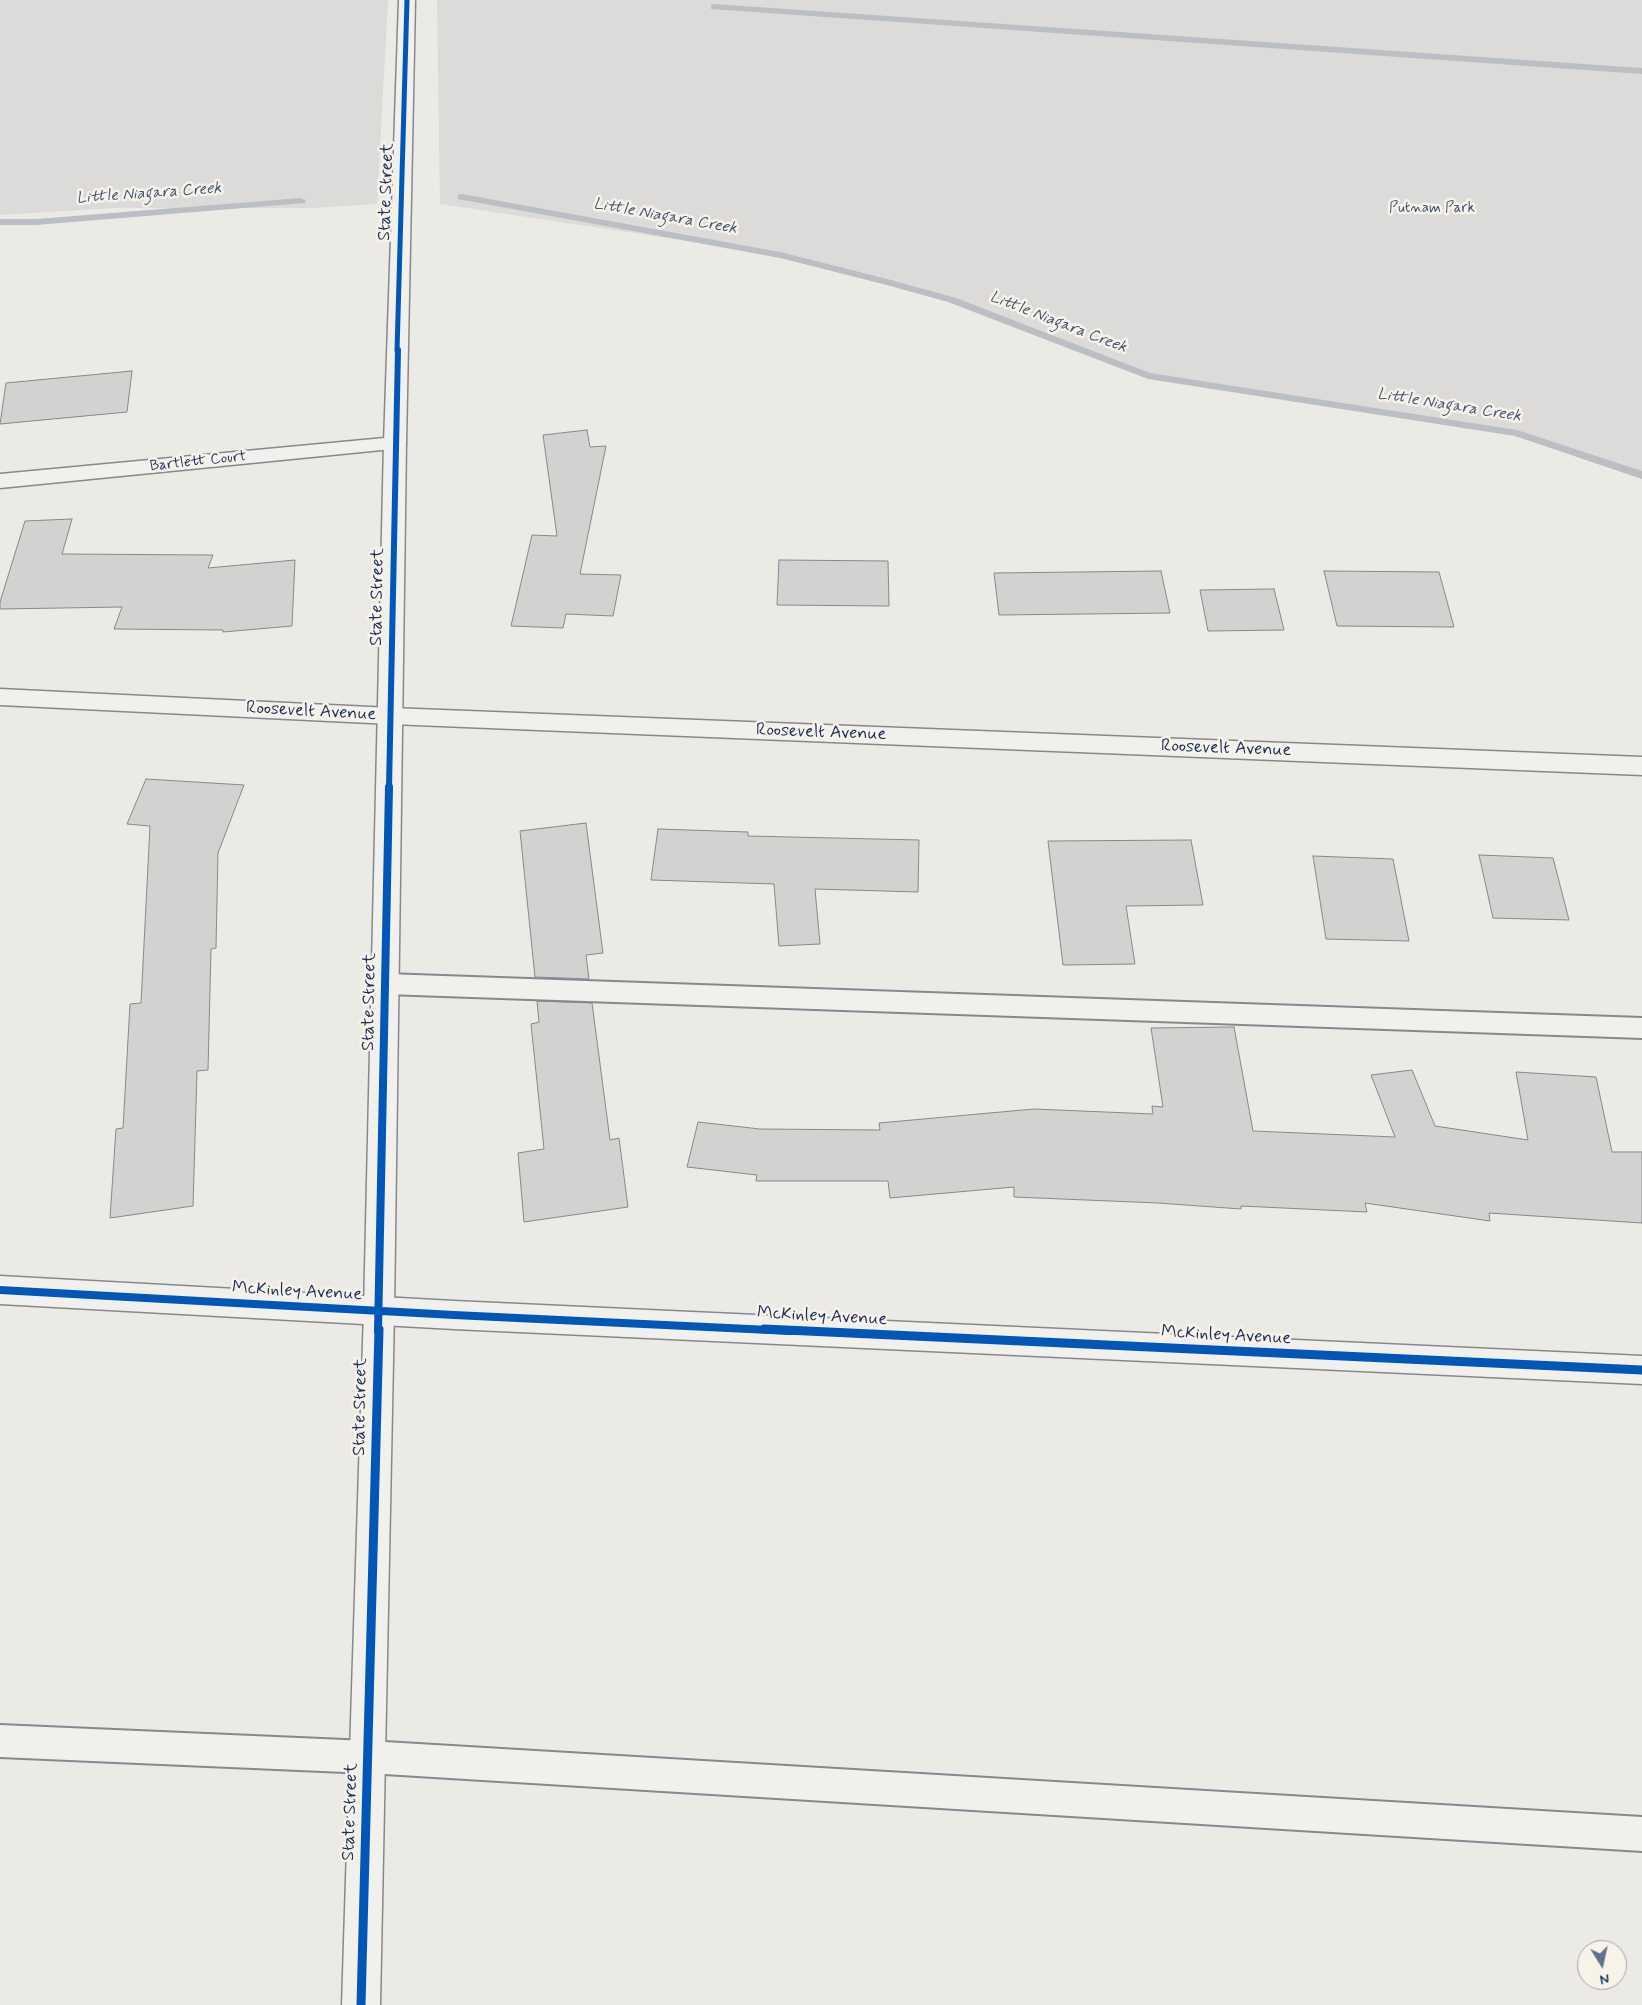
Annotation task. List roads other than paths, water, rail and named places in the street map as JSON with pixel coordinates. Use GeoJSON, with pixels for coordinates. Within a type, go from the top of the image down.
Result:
{"type":"FeatureCollection","features":[{"type":"Feature","properties":{"kind":"street","name":"State Street"},"geometry":{"type":"LineString","coordinates":[[361,2005],[379,1311],[395,443],[407,0]]}},
{"type":"Feature","properties":{"kind":"street","name":"Bartlett Court"},"geometry":{"type":"LineString","coordinates":[[0,482],[395,443]]}},
{"type":"Feature","properties":{"kind":"street","name":"Roosevelt Avenue"},"geometry":{"type":"LineString","coordinates":[[0,697],[391,716],[1642,766]]}},
{"type":"Feature","properties":{"kind":"street","name":"McKinley Avenue"},"geometry":{"type":"LineString","coordinates":[[0,1290],[379,1311],[1642,1370]]}},
{"type":"Feature","properties":{"kind":"lane"},"geometry":{"type":"LineString","coordinates":[[386,984],[1642,1028]]}},
{"type":"Feature","properties":{"kind":"lane"},"geometry":{"type":"LineString","coordinates":[[0,1741],[368,1756],[1642,1834]]}},
{"type":"Feature","properties":{"kind":"waterway"},"geometry":{"type":"LineString","coordinates":[[714,7],[1642,71]]}},
{"type":"Feature","properties":{"kind":"waterway","name":"Little Niagara Creek"},"geometry":{"type":"LineString","coordinates":[[462,197],[780,255],[887,282],[952,300],[1148,376],[1517,433],[1642,475]]}},
{"type":"Feature","properties":{"kind":"waterway","name":"Little Niagara Creek"},"geometry":{"type":"LineString","coordinates":[[0,222],[36,222],[301,201]]}},
{"type":"Feature","properties":{"kind":"park label","name":"Putnam Park"},"geometry":{"type":"Point","coordinates":[1432,209]}}]}
